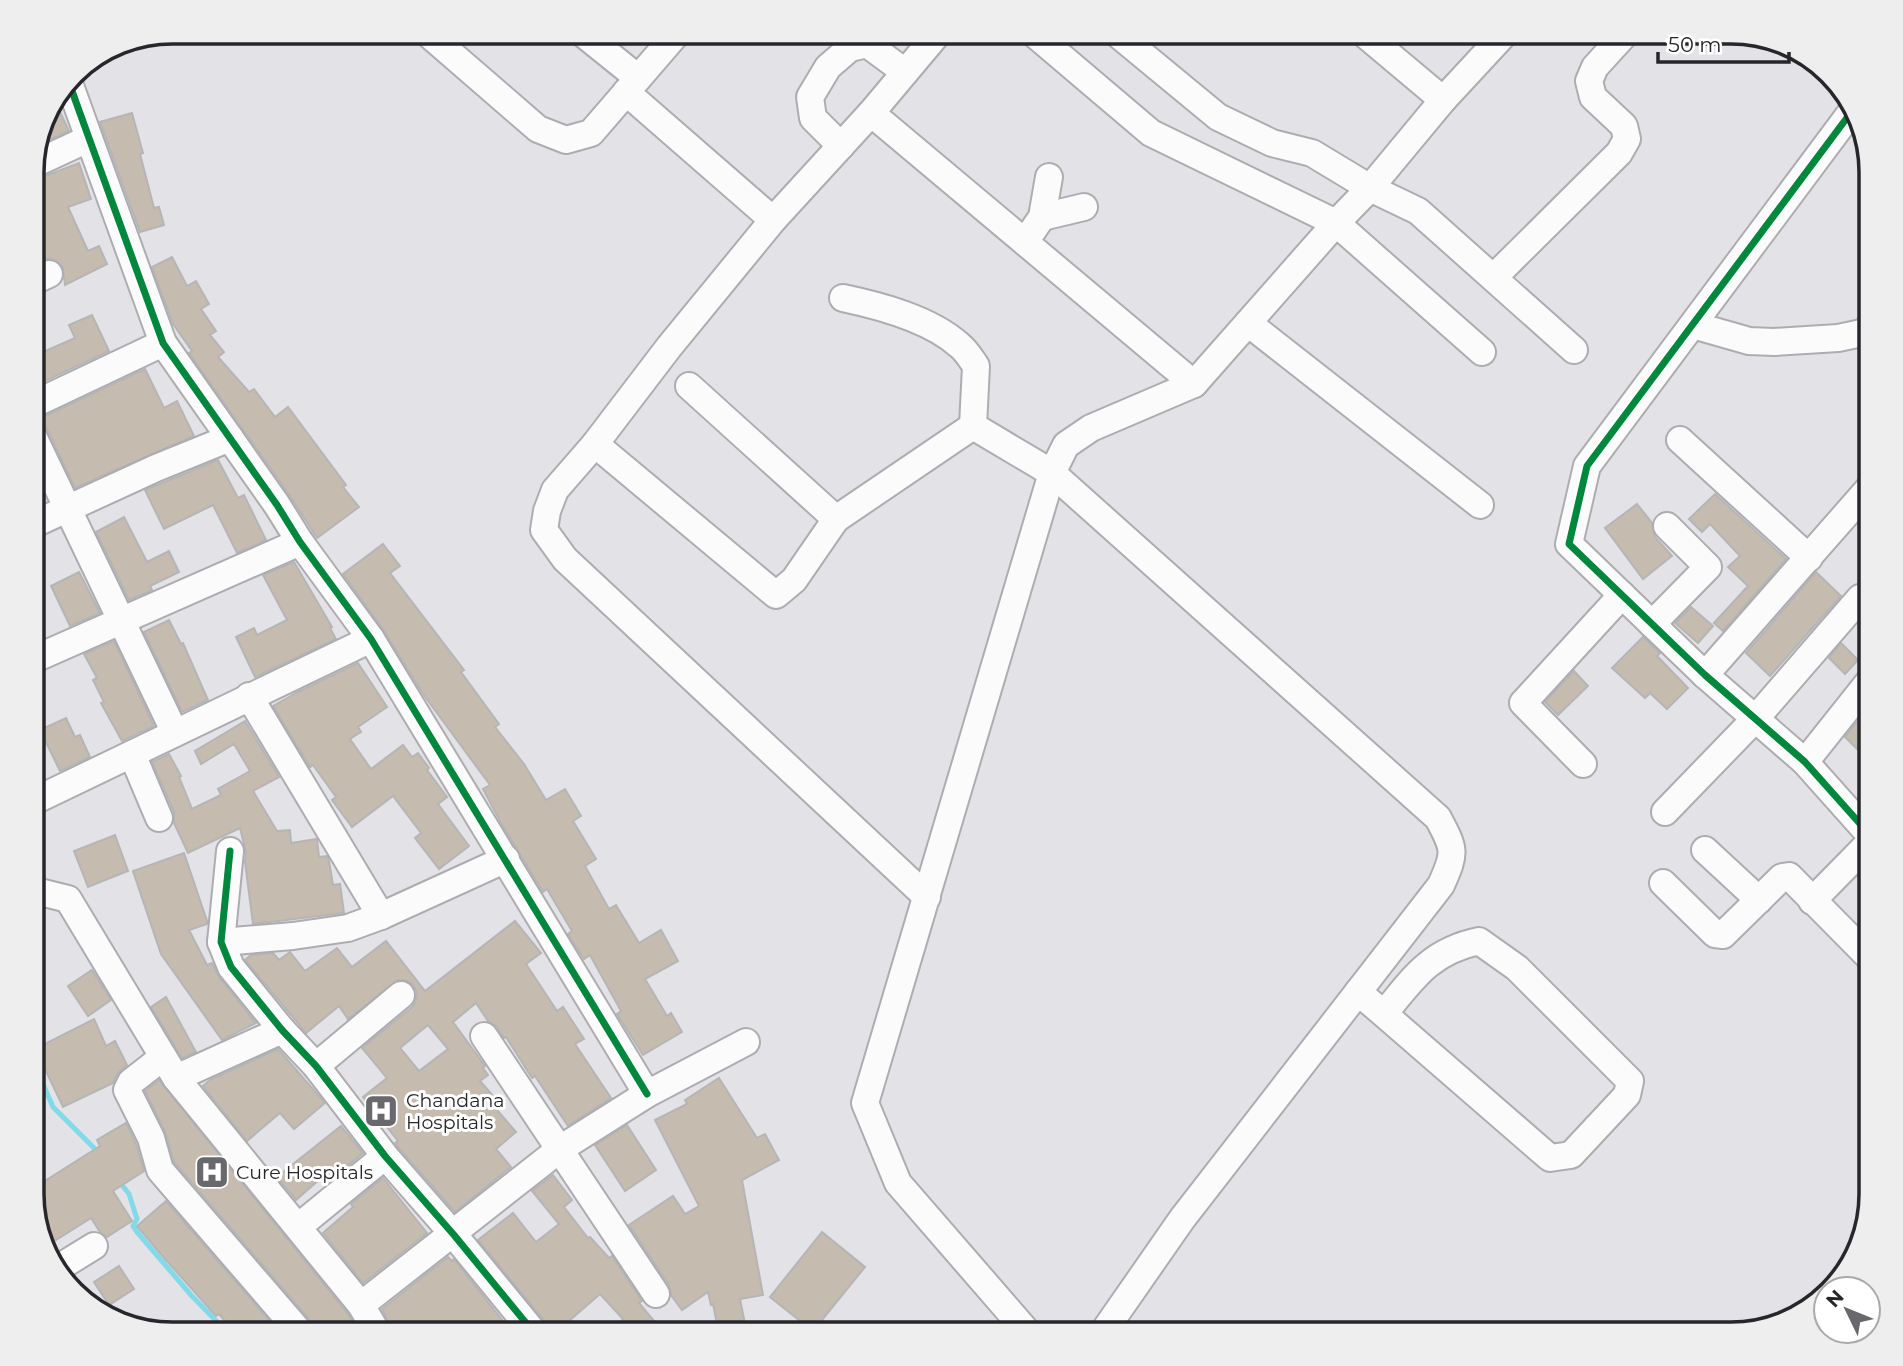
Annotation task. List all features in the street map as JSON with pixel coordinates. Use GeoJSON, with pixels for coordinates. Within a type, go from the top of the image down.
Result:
{"type":"FeatureCollection","features":[{"type":"Feature","properties":{"kind":"street"},"geometry":{"type":"LineString","coordinates":[[440,44],[538,129],[566,140],[591,133],[664,44]]}},
{"type":"Feature","properties":{"kind":"street"},"geometry":{"type":"LineString","coordinates":[[593,44],[773,220]]}},
{"type":"Feature","properties":{"kind":"street"},"geometry":{"type":"LineString","coordinates":[[841,146],[813,118],[810,97],[828,67],[850,48],[867,44],[905,72]]}},
{"type":"Feature","properties":{"kind":"street"},"geometry":{"type":"LineString","coordinates":[[927,897],[565,559],[544,530],[547,511],[555,490],[595,444],[668,347],[773,220],[871,113],[929,44]]}},
{"type":"Feature","properties":{"kind":"street"},"geometry":{"type":"LineString","coordinates":[[1046,44],[1151,133],[1336,223],[1482,352]]}},
{"type":"Feature","properties":{"kind":"street"},"geometry":{"type":"LineString","coordinates":[[1130,44],[1218,117],[1272,143],[1312,153],[1370,188],[1418,211],[1574,350]]}},
{"type":"Feature","properties":{"kind":"street"},"geometry":{"type":"LineString","coordinates":[[1376,44],[1443,100]]}},
{"type":"Feature","properties":{"kind":"street"},"geometry":{"type":"LineString","coordinates":[[1018,1322],[898,1184],[865,1103],[1052,474],[1066,445],[1091,428],[1194,384],[1495,44]]}},
{"type":"Feature","properties":{"kind":"street"},"geometry":{"type":"LineString","coordinates":[[1494,277],[1619,153],[1627,139],[1625,126],[1592,97],[1590,81],[1595,67],[1616,44]]}},
{"type":"Feature","properties":{"kind":"street"},"geometry":{"type":"LineString","coordinates":[[72,91],[163,343],[300,542],[372,639],[647,1094]]}},
{"type":"Feature","properties":{"kind":"street"},"geometry":{"type":"LineString","coordinates":[[871,113],[1194,384]]}},
{"type":"Feature","properties":{"kind":"street"},"geometry":{"type":"LineString","coordinates":[[1847,118],[1587,466],[1569,544],[1705,675],[1805,762],[1859,825]]}},
{"type":"Feature","properties":{"kind":"street"},"geometry":{"type":"LineString","coordinates":[[44,159],[88,139]]}},
{"type":"Feature","properties":{"kind":"street"},"geometry":{"type":"LineString","coordinates":[[1025,242],[1041,217],[1049,177]]}},
{"type":"Feature","properties":{"kind":"street"},"geometry":{"type":"LineString","coordinates":[[1041,217],[1084,207]]}},
{"type":"Feature","properties":{"kind":"street"},"geometry":{"type":"LineString","coordinates":[[844,298],[876,305],[924,324],[960,345],[976,366],[973,426]]}},
{"type":"Feature","properties":{"kind":"street"},"geometry":{"type":"LineString","coordinates":[[1248,323],[1480,505]]}},
{"type":"Feature","properties":{"kind":"street"},"geometry":{"type":"LineString","coordinates":[[1693,325],[1749,341],[1838,338],[1859,334]]}},
{"type":"Feature","properties":{"kind":"street"},"geometry":{"type":"LineString","coordinates":[[44,399],[163,343]]}},
{"type":"Feature","properties":{"kind":"street"},"geometry":{"type":"LineString","coordinates":[[689,386],[836,519]]}},
{"type":"Feature","properties":{"kind":"street"},"geometry":{"type":"LineString","coordinates":[[595,444],[776,595],[793,580],[836,519],[973,426]]}},
{"type":"Feature","properties":{"kind":"street"},"geometry":{"type":"LineString","coordinates":[[973,426],[1052,474],[1438,818],[1452,846],[1451,863],[1441,885],[1182,1219],[1111,1322]]}},
{"type":"Feature","properties":{"kind":"street"},"geometry":{"type":"LineString","coordinates":[[44,520],[156,468],[230,438]]}},
{"type":"Feature","properties":{"kind":"street"},"geometry":{"type":"LineString","coordinates":[[1681,440],[1808,558]]}},
{"type":"Feature","properties":{"kind":"street"},"geometry":{"type":"LineString","coordinates":[[44,460],[175,733]]}},
{"type":"Feature","properties":{"kind":"street"},"geometry":{"type":"LineString","coordinates":[[1705,675],[1859,500]]}},
{"type":"Feature","properties":{"kind":"street"},"geometry":{"type":"LineString","coordinates":[[1652,624],[1708,567],[1667,526]]}},
{"type":"Feature","properties":{"kind":"street"},"geometry":{"type":"LineString","coordinates":[[44,655],[300,542]]}},
{"type":"Feature","properties":{"kind":"street"},"geometry":{"type":"LineString","coordinates":[[1583,764],[1523,703],[1622,595]]}},
{"type":"Feature","properties":{"kind":"street"},"geometry":{"type":"LineString","coordinates":[[1665,812],[1756,718],[1859,599]]}},
{"type":"Feature","properties":{"kind":"street"},"geometry":{"type":"LineString","coordinates":[[44,796],[372,639]]}},
{"type":"Feature","properties":{"kind":"street"},"geometry":{"type":"LineString","coordinates":[[1805,762],[1859,694]]}},
{"type":"Feature","properties":{"kind":"street"},"geometry":{"type":"LineString","coordinates":[[249,696],[381,916]]}},
{"type":"Feature","properties":{"kind":"street"},"geometry":{"type":"LineString","coordinates":[[132,754],[159,818]]}},
{"type":"Feature","properties":{"kind":"street"},"geometry":{"type":"LineString","coordinates":[[1705,850],[1759,900]]}},
{"type":"Feature","properties":{"kind":"street"},"geometry":{"type":"LineString","coordinates":[[230,851],[220,942],[231,967],[282,1030],[316,1066],[385,1156],[524,1322]]}},
{"type":"Feature","properties":{"kind":"street"},"geometry":{"type":"LineString","coordinates":[[1812,901],[1859,852]]}},
{"type":"Feature","properties":{"kind":"street"},"geometry":{"type":"LineString","coordinates":[[220,942],[348,928],[381,916],[506,859]]}},
{"type":"Feature","properties":{"kind":"street"},"geometry":{"type":"LineString","coordinates":[[1663,884],[1714,934],[1723,935],[1782,877],[1789,876],[1859,947]]}},
{"type":"Feature","properties":{"kind":"street"},"geometry":{"type":"LineString","coordinates":[[44,893],[68,899],[169,1068],[361,1306],[370,1322]]}},
{"type":"Feature","properties":{"kind":"street"},"geometry":{"type":"LineString","coordinates":[[1358,992],[1550,1158],[1571,1155],[1627,1095],[1630,1081],[1517,968],[1479,941],[1460,945],[1421,968],[1384,1014]]}},
{"type":"Feature","properties":{"kind":"street"},"geometry":{"type":"LineString","coordinates":[[316,1066],[401,995]]}},
{"type":"Feature","properties":{"kind":"street"},"geometry":{"type":"LineString","coordinates":[[282,1030],[131,1082],[127,1090],[151,1138],[160,1170],[291,1322]]}},
{"type":"Feature","properties":{"kind":"street"},"geometry":{"type":"LineString","coordinates":[[484,1036],[656,1294]]}},
{"type":"Feature","properties":{"kind":"street"},"geometry":{"type":"LineString","coordinates":[[361,1306],[560,1149],[647,1094],[746,1042]]}},
{"type":"Feature","properties":{"kind":"street"},"geometry":{"type":"LineString","coordinates":[[298,1227],[385,1156]]}},
{"type":"Feature","properties":{"kind":"street"},"geometry":{"type":"LineString","coordinates":[[65,1264],[94,1246]]}},
{"type":"Feature","properties":{"kind":"building"},"geometry":{"type":"Polygon","coordinates":[[[60,111],[69,131],[48,141],[60,111]]]}},
{"type":"Feature","properties":{"kind":"building"},"geometry":{"type":"Polygon","coordinates":[[[132,113],[154,208],[159,207],[164,225],[140,232],[100,122],[132,113]]]}},
{"type":"Feature","properties":{"kind":"building"},"geometry":{"type":"Polygon","coordinates":[[[79,163],[91,199],[68,207],[88,251],[99,246],[107,264],[65,285],[63,268],[50,258],[44,260],[44,176],[79,163]]]}},
{"type":"Feature","properties":{"kind":"building"},"geometry":{"type":"Polygon","coordinates":[[[172,257],[187,286],[196,281],[209,304],[201,309],[216,331],[210,335],[224,352],[218,357],[249,392],[254,389],[275,417],[288,407],[346,485],[343,487],[359,507],[317,538],[189,353],[192,351],[173,324],[152,267],[172,257]]]}},
{"type":"Feature","properties":{"kind":"building"},"geometry":{"type":"Polygon","coordinates":[[[92,315],[109,351],[44,381],[44,352],[75,338],[69,325],[92,315]]]}},
{"type":"Feature","properties":{"kind":"building"},"geometry":{"type":"Polygon","coordinates":[[[145,369],[164,408],[177,401],[194,436],[75,488],[44,425],[44,417],[145,369]]]}},
{"type":"Feature","properties":{"kind":"building"},"geometry":{"type":"Polygon","coordinates":[[[218,460],[238,498],[244,495],[266,540],[237,553],[213,505],[164,529],[145,490],[218,460]]]}},
{"type":"Feature","properties":{"kind":"building"},"geometry":{"type":"Polygon","coordinates":[[[1715,494],[1786,559],[1723,631],[1714,623],[1748,586],[1728,567],[1740,556],[1710,524],[1702,532],[1689,519],[1715,494]]]}},
{"type":"Feature","properties":{"kind":"building"},"geometry":{"type":"Polygon","coordinates":[[[1637,504],[1652,523],[1655,537],[1672,556],[1643,579],[1605,528],[1637,504]]]}},
{"type":"Feature","properties":{"kind":"building"},"geometry":{"type":"Polygon","coordinates":[[[124,517],[147,562],[169,551],[179,572],[150,586],[152,590],[129,600],[96,532],[124,517]]]}},
{"type":"Feature","properties":{"kind":"building"},"geometry":{"type":"Polygon","coordinates":[[[383,544],[400,566],[390,573],[464,670],[461,672],[499,724],[495,727],[524,764],[546,800],[565,789],[581,816],[573,821],[596,859],[585,866],[609,909],[616,905],[639,943],[661,930],[678,961],[645,979],[667,1016],[671,1013],[682,1032],[643,1055],[617,1014],[621,1011],[590,955],[584,959],[568,934],[572,931],[547,889],[543,892],[501,823],[483,789],[490,785],[423,694],[384,631],[343,574],[383,544]]]}},
{"type":"Feature","properties":{"kind":"building"},"geometry":{"type":"Polygon","coordinates":[[[294,562],[332,627],[330,628],[336,639],[255,677],[236,637],[254,628],[257,635],[287,620],[263,575],[294,562]]]}},
{"type":"Feature","properties":{"kind":"building"},"geometry":{"type":"Polygon","coordinates":[[[79,572],[100,613],[70,626],[51,586],[79,572]]]}},
{"type":"Feature","properties":{"kind":"building"},"geometry":{"type":"Polygon","coordinates":[[[1816,572],[1841,596],[1770,676],[1746,653],[1816,572]]]}},
{"type":"Feature","properties":{"kind":"building"},"geometry":{"type":"Polygon","coordinates":[[[1691,607],[1713,626],[1698,643],[1675,623],[1691,607]]]}},
{"type":"Feature","properties":{"kind":"building"},"geometry":{"type":"Polygon","coordinates":[[[169,620],[181,644],[183,643],[208,700],[182,712],[144,632],[169,620]]]}},
{"type":"Feature","properties":{"kind":"building"},"geometry":{"type":"Polygon","coordinates":[[[1643,637],[1660,653],[1657,656],[1688,688],[1667,709],[1650,693],[1645,698],[1612,668],[1643,637]]]}},
{"type":"Feature","properties":{"kind":"building"},"geometry":{"type":"Polygon","coordinates":[[[114,641],[154,726],[122,741],[101,703],[104,702],[93,680],[97,678],[84,654],[114,641]]]}},
{"type":"Feature","properties":{"kind":"building"},"geometry":{"type":"Polygon","coordinates":[[[1841,643],[1858,660],[1845,674],[1829,658],[1841,643]]]}},
{"type":"Feature","properties":{"kind":"building"},"geometry":{"type":"Polygon","coordinates":[[[358,663],[387,707],[358,727],[361,732],[350,739],[371,769],[403,745],[412,757],[418,753],[447,797],[438,804],[469,846],[439,869],[415,838],[421,833],[393,796],[352,827],[332,800],[336,797],[313,765],[310,767],[273,706],[358,663]]]}},
{"type":"Feature","properties":{"kind":"building"},"geometry":{"type":"Polygon","coordinates":[[[1574,671],[1588,686],[1558,715],[1545,702],[1574,671]]]}},
{"type":"Feature","properties":{"kind":"building"},"geometry":{"type":"Polygon","coordinates":[[[66,718],[75,737],[80,735],[90,757],[60,771],[44,738],[44,728],[66,718]]]}},
{"type":"Feature","properties":{"kind":"building"},"geometry":{"type":"Polygon","coordinates":[[[1859,719],[1858,750],[1845,737],[1859,719]]]}},
{"type":"Feature","properties":{"kind":"building"},"geometry":{"type":"Polygon","coordinates":[[[245,721],[279,777],[253,791],[277,831],[290,830],[291,843],[317,839],[319,857],[327,856],[329,861],[333,885],[340,884],[344,913],[253,924],[246,852],[240,828],[188,853],[152,762],[169,754],[181,776],[179,777],[192,809],[221,795],[218,789],[250,771],[234,744],[201,764],[195,751],[245,721]]]}},
{"type":"Feature","properties":{"kind":"building"},"geometry":{"type":"Polygon","coordinates":[[[115,835],[128,871],[88,887],[74,851],[115,835]]]}},
{"type":"Feature","properties":{"kind":"building"},"geometry":{"type":"Polygon","coordinates":[[[184,853],[207,921],[207,924],[189,930],[207,965],[212,963],[219,977],[256,1023],[222,1040],[161,954],[133,871],[184,853]]]}},
{"type":"Feature","properties":{"kind":"building"},"geometry":{"type":"Polygon","coordinates":[[[515,921],[541,953],[526,964],[557,1011],[563,1007],[584,1039],[575,1044],[611,1098],[568,1126],[535,1076],[532,1078],[506,1037],[488,1021],[476,1003],[453,1022],[485,1066],[483,1068],[488,1075],[480,1081],[502,1106],[497,1110],[516,1132],[496,1149],[511,1167],[455,1212],[397,1146],[395,1143],[398,1141],[363,1097],[387,1078],[362,1048],[412,1007],[417,993],[413,985],[398,980],[348,1019],[339,1006],[306,1033],[245,960],[251,955],[273,953],[279,960],[290,952],[305,971],[337,948],[352,967],[386,941],[425,991],[515,921]],[[428,1025],[400,1048],[419,1071],[448,1049],[428,1025]]]}},
{"type":"Feature","properties":{"kind":"building"},"geometry":{"type":"Polygon","coordinates":[[[92,970],[111,1000],[88,1016],[68,986],[92,970]]]}},
{"type":"Feature","properties":{"kind":"building"},"geometry":{"type":"Polygon","coordinates":[[[166,997],[196,1052],[182,1058],[151,1007],[166,997]]]}},
{"type":"Feature","properties":{"kind":"building"},"geometry":{"type":"Polygon","coordinates":[[[94,1019],[106,1046],[115,1041],[127,1065],[117,1074],[113,1083],[63,1107],[44,1070],[44,1044],[94,1019]]]}},
{"type":"Feature","properties":{"kind":"building"},"geometry":{"type":"Polygon","coordinates":[[[278,1049],[325,1103],[294,1129],[280,1113],[247,1141],[203,1086],[210,1080],[278,1049]]]}},
{"type":"Feature","properties":{"kind":"building"},"geometry":{"type":"Polygon","coordinates":[[[719,1078],[757,1138],[765,1134],[779,1160],[742,1180],[763,1295],[740,1299],[745,1322],[717,1322],[708,1292],[682,1310],[671,1295],[669,1285],[629,1225],[673,1196],[685,1214],[699,1206],[655,1120],[687,1104],[685,1100],[719,1078]]]}},
{"type":"Feature","properties":{"kind":"building"},"geometry":{"type":"Polygon","coordinates":[[[159,1080],[353,1322],[310,1322],[174,1162],[165,1131],[145,1091],[159,1080]]]}},
{"type":"Feature","properties":{"kind":"building"},"geometry":{"type":"Polygon","coordinates":[[[126,1123],[136,1144],[144,1171],[113,1191],[132,1221],[107,1237],[100,1232],[91,1218],[53,1242],[46,1219],[44,1181],[100,1146],[97,1140],[126,1123]]]}},
{"type":"Feature","properties":{"kind":"building"},"geometry":{"type":"Polygon","coordinates":[[[627,1125],[656,1170],[625,1191],[595,1145],[627,1125]]]}},
{"type":"Feature","properties":{"kind":"building"},"geometry":{"type":"Polygon","coordinates":[[[341,1126],[363,1153],[333,1178],[328,1172],[296,1200],[277,1177],[341,1126]]]}},
{"type":"Feature","properties":{"kind":"building"},"geometry":{"type":"Polygon","coordinates":[[[553,1175],[572,1200],[564,1207],[588,1238],[590,1237],[609,1258],[612,1256],[642,1301],[639,1303],[655,1322],[620,1322],[623,1319],[600,1294],[570,1322],[545,1322],[478,1240],[513,1213],[536,1242],[559,1224],[532,1191],[553,1175]]]}},
{"type":"Feature","properties":{"kind":"building"},"geometry":{"type":"Polygon","coordinates":[[[383,1178],[427,1233],[363,1283],[323,1233],[353,1207],[351,1204],[383,1178]]]}},
{"type":"Feature","properties":{"kind":"building"},"geometry":{"type":"Polygon","coordinates":[[[166,1201],[271,1322],[226,1322],[219,1314],[216,1316],[137,1226],[166,1201]]]}},
{"type":"Feature","properties":{"kind":"building"},"geometry":{"type":"Polygon","coordinates":[[[822,1232],[865,1267],[820,1322],[802,1322],[770,1297],[822,1232]]]}},
{"type":"Feature","properties":{"kind":"building"},"geometry":{"type":"Polygon","coordinates":[[[448,1257],[452,1261],[454,1259],[504,1322],[388,1322],[382,1309],[448,1257]]]}},
{"type":"Feature","properties":{"kind":"building"},"geometry":{"type":"Polygon","coordinates":[[[119,1266],[134,1289],[109,1305],[94,1282],[119,1266]]]}},
{"type":"Feature","properties":{"kind":"waterway"},"geometry":{"type":"LineString","coordinates":[[44,1086],[53,1107],[98,1152]]}},
{"type":"Feature","properties":{"kind":"waterway"},"geometry":{"type":"LineString","coordinates":[[118,1180],[129,1194],[137,1219],[133,1226],[137,1232],[217,1322]]}},
{"type":"Feature","properties":{"kind":"cycle path"},"geometry":{"type":"LineString","coordinates":[[72,91],[163,343],[300,542],[371,639],[647,1094]]}},
{"type":"Feature","properties":{"kind":"cycle path"},"geometry":{"type":"LineString","coordinates":[[1847,118],[1587,466],[1569,544],[1705,675],[1805,762],[1859,823]]}},
{"type":"Feature","properties":{"kind":"cycle path"},"geometry":{"type":"LineString","coordinates":[[230,851],[221,942],[231,967],[282,1030],[316,1066],[385,1156],[525,1322]]}},
{"type":"Feature","properties":{"kind":"place","name":"Chandana Hospitals"},"geometry":{"type":"Point","coordinates":[381,1111]}},
{"type":"Feature","properties":{"kind":"place","name":"Cure Hospitals"},"geometry":{"type":"Point","coordinates":[212,1172]}}]}
